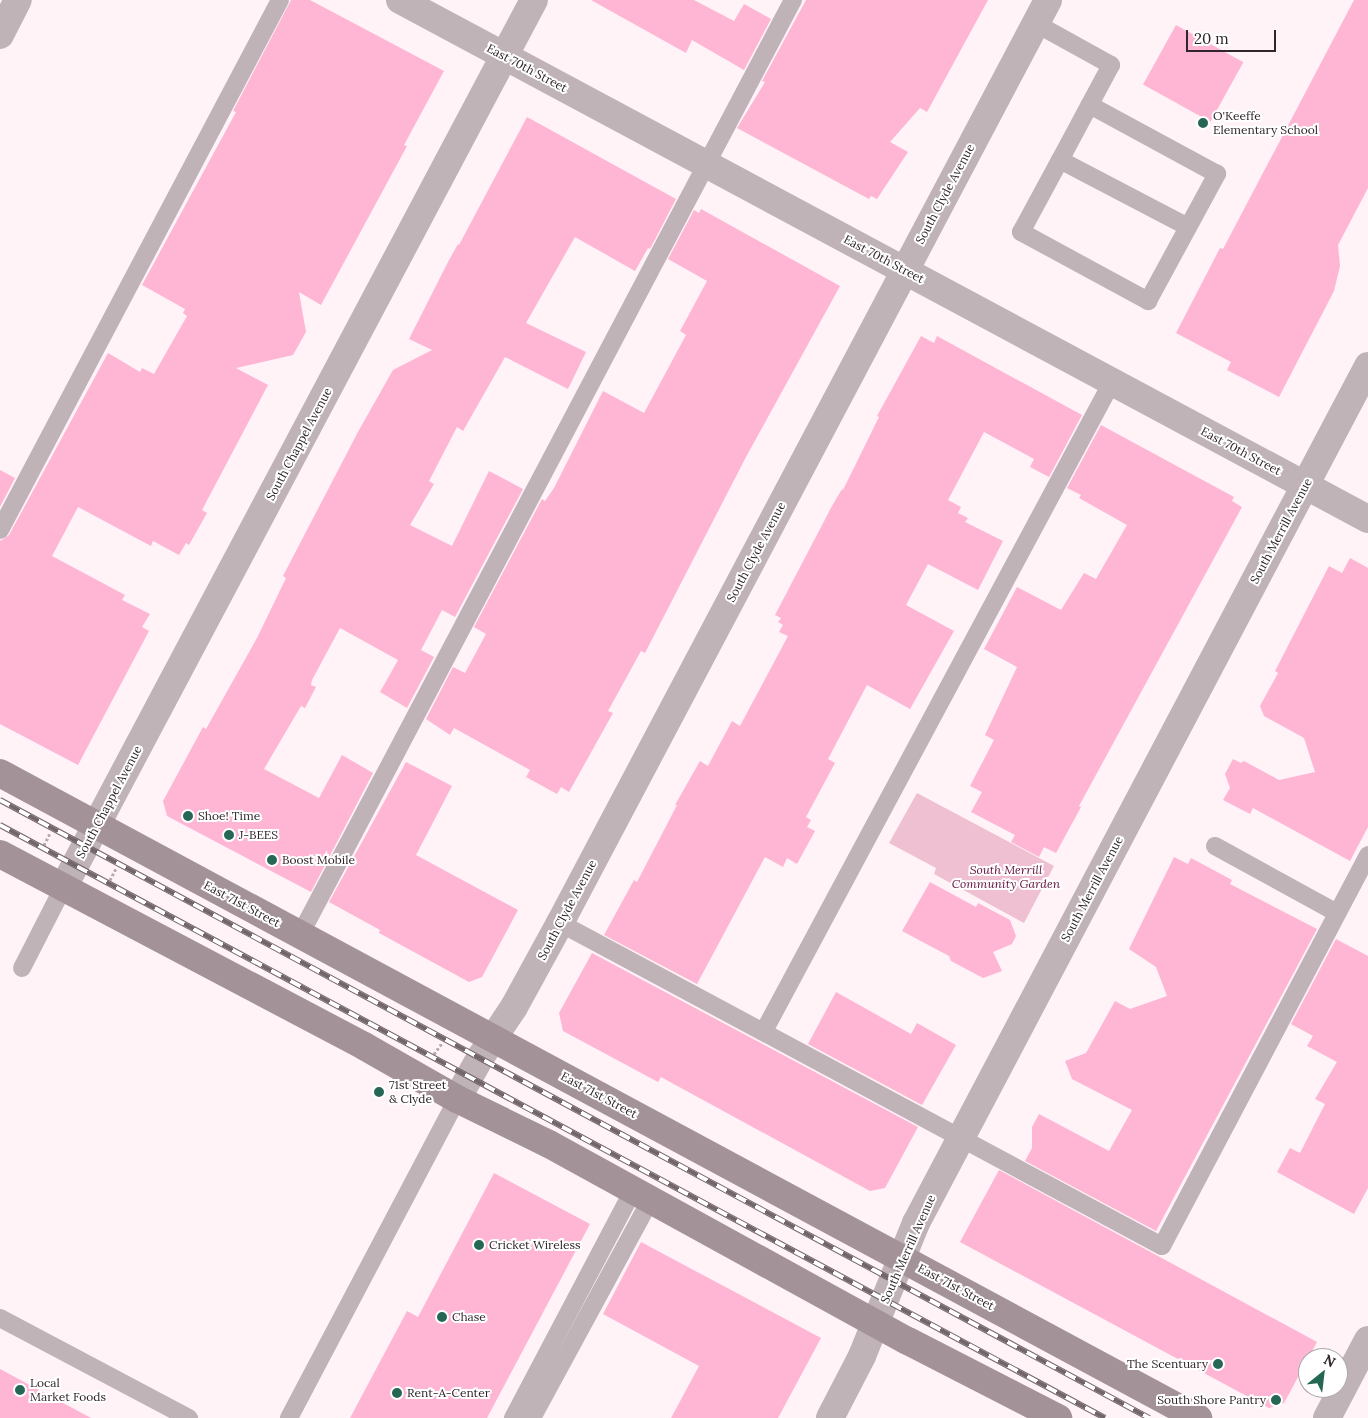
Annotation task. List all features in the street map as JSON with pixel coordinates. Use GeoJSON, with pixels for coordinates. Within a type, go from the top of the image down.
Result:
{"type":"FeatureCollection","features":[{"type":"Feature","properties":{"kind":"main road","name":"East 71st Street"},"geometry":{"type":"LineString","coordinates":[[0,773],[1198,1418]]}},
{"type":"Feature","properties":{"kind":"main road"},"geometry":{"type":"LineString","coordinates":[[0,854],[364,1046],[457,1100],[549,1144],[876,1323],[1058,1418]]}},
{"type":"Feature","properties":{"kind":"street"},"geometry":{"type":"LineString","coordinates":[[0,35],[18,0]]}},
{"type":"Feature","properties":{"kind":"street","name":"East 70th Street"},"geometry":{"type":"LineString","coordinates":[[400,0],[1368,519]]}},
{"type":"Feature","properties":{"kind":"street","name":"South Chappel Avenue"},"geometry":{"type":"LineString","coordinates":[[63,888],[534,0]]}},
{"type":"Feature","properties":{"kind":"street","name":"South Clyde Avenue"},"geometry":{"type":"LineString","coordinates":[[457,1100],[480,1058],[514,1007],[560,923],[1042,12]]}},
{"type":"Feature","properties":{"kind":"street","name":"South Merrill Avenue"},"geometry":{"type":"LineString","coordinates":[[830,1418],[862,1356],[916,1223],[1368,366]]}},
{"type":"Feature","properties":{"kind":"street"},"geometry":{"type":"LineString","coordinates":[[1327,1418],[1368,1340]]}},
{"type":"Feature","properties":{"kind":"lane"},"geometry":{"type":"LineString","coordinates":[[0,530],[280,0]]}},
{"type":"Feature","properties":{"kind":"lane"},"geometry":{"type":"LineString","coordinates":[[300,934],[793,0]]}},
{"type":"Feature","properties":{"kind":"lane"},"geometry":{"type":"LineString","coordinates":[[1042,12],[1111,65],[1021,232],[1148,301],[1217,174],[1090,105]]}},
{"type":"Feature","properties":{"kind":"lane"},"geometry":{"type":"LineString","coordinates":[[1060,160],[1188,227]]}},
{"type":"Feature","properties":{"kind":"lane"},"geometry":{"type":"LineString","coordinates":[[764,1031],[1112,382]]}},
{"type":"Feature","properties":{"kind":"lane"},"geometry":{"type":"LineString","coordinates":[[1215,846],[1337,914]]}},
{"type":"Feature","properties":{"kind":"lane"},"geometry":{"type":"LineString","coordinates":[[560,923],[1162,1246],[1368,855]]}},
{"type":"Feature","properties":{"kind":"lane"},"geometry":{"type":"LineString","coordinates":[[22,968],[63,888]]}},
{"type":"Feature","properties":{"kind":"lane"},"geometry":{"type":"LineString","coordinates":[[289,1418],[457,1100]]}},
{"type":"Feature","properties":{"kind":"lane"},"geometry":{"type":"LineString","coordinates":[[513,1418],[642,1194]]}},
{"type":"Feature","properties":{"kind":"lane"},"geometry":{"type":"LineString","coordinates":[[532,1418],[642,1194]]}},
{"type":"Feature","properties":{"kind":"lane"},"geometry":{"type":"LineString","coordinates":[[0,1318],[189,1418]]}},
{"type":"Feature","properties":{"kind":"path"},"geometry":{"type":"LineString","coordinates":[[43,848],[53,828]]}},
{"type":"Feature","properties":{"kind":"path"},"geometry":{"type":"LineString","coordinates":[[108,883],[118,864]]}},
{"type":"Feature","properties":{"kind":"path"},"geometry":{"type":"LineString","coordinates":[[432,1056],[444,1039]]}},
{"type":"Feature","properties":{"kind":"green space","name":"South Merrill Community Garden"},"geometry":{"type":"Polygon","coordinates":[[[917,793],[1054,866],[1024,923],[934,874],[936,868],[889,843],[917,793]]]}},
{"type":"Feature","properties":{"kind":"building"},"geometry":{"type":"Polygon","coordinates":[[[291,0],[310,0],[444,71],[404,145],[407,146],[321,305],[299,292],[306,332],[293,355],[236,368],[268,385],[202,510],[207,513],[189,545],[186,543],[179,555],[153,541],[151,546],[78,507],[52,556],[125,595],[122,600],[150,614],[142,627],[149,631],[78,765],[0,724],[0,541],[9,535],[108,353],[140,372],[142,368],[154,374],[187,316],[183,313],[185,309],[142,285],[236,112],[233,111],[291,0]]]}},
{"type":"Feature","properties":{"kind":"building"},"geometry":{"type":"Polygon","coordinates":[[[591,0],[694,0],[734,21],[744,4],[771,19],[744,70],[692,40],[686,53],[591,0]]]}},
{"type":"Feature","properties":{"kind":"building"},"geometry":{"type":"Polygon","coordinates":[[[806,0],[988,0],[927,112],[920,108],[890,142],[908,152],[877,199],[871,196],[869,199],[737,128],[765,82],[762,81],[806,0]]]}},
{"type":"Feature","properties":{"kind":"building"},"geometry":{"type":"Polygon","coordinates":[[[1354,0],[1368,0],[1368,188],[1338,245],[1340,266],[1334,291],[1279,397],[1227,370],[1231,362],[1176,333],[1220,248],[1223,249],[1354,0]]]}},
{"type":"Feature","properties":{"kind":"building"},"geometry":{"type":"Polygon","coordinates":[[[1176,25],[1243,62],[1210,122],[1143,84],[1176,25]]]}},
{"type":"Feature","properties":{"kind":"building"},"geometry":{"type":"Polygon","coordinates":[[[527,117],[676,199],[650,249],[648,248],[635,271],[575,237],[526,323],[586,352],[568,389],[505,357],[463,431],[457,427],[429,481],[434,484],[410,525],[452,546],[489,471],[523,489],[455,617],[442,610],[421,650],[434,657],[407,708],[380,692],[398,660],[340,628],[312,680],[311,685],[316,687],[305,708],[301,706],[264,769],[319,798],[342,755],[373,773],[311,892],[167,816],[163,801],[203,727],[206,729],[257,638],[286,578],[283,576],[359,430],[393,370],[432,350],[409,339],[449,260],[459,245],[527,117]]]}},
{"type":"Feature","properties":{"kind":"building"},"geometry":{"type":"Polygon","coordinates":[[[701,209],[840,286],[746,457],[645,653],[641,651],[608,711],[613,713],[569,792],[561,787],[557,794],[526,777],[530,770],[454,728],[450,735],[426,719],[453,667],[465,673],[486,634],[474,627],[542,499],[545,501],[554,488],[603,391],[644,413],[686,335],[680,331],[707,281],[668,259],[694,210],[699,213],[701,209]]]}},
{"type":"Feature","properties":{"kind":"building"},"geometry":{"type":"Polygon","coordinates":[[[921,336],[934,343],[937,336],[1082,415],[1049,477],[1030,467],[1034,459],[984,432],[948,500],[961,507],[958,513],[968,518],[965,522],[1003,541],[978,590],[928,564],[906,605],[954,631],[910,709],[867,685],[828,759],[835,763],[806,817],[811,820],[807,827],[815,831],[797,864],[787,858],[783,867],[765,857],[697,984],[604,935],[634,880],[637,882],[677,805],[675,805],[700,761],[708,766],[732,721],[740,726],[788,636],[779,632],[783,625],[778,622],[781,618],[775,615],[832,506],[843,490],[879,417],[877,416],[921,336]]]}},
{"type":"Feature","properties":{"kind":"building"},"geometry":{"type":"Polygon","coordinates":[[[1101,425],[1234,497],[1232,501],[1242,507],[1079,806],[1081,807],[1056,853],[1044,847],[1039,857],[1011,842],[1015,835],[971,812],[982,792],[970,786],[994,740],[985,735],[1017,667],[984,649],[1017,587],[1061,610],[1084,573],[1096,579],[1127,525],[1079,498],[1081,495],[1067,488],[1101,425]]]}},
{"type":"Feature","properties":{"kind":"building"},"geometry":{"type":"Polygon","coordinates":[[[0,470],[15,478],[0,507],[0,470]]]}},
{"type":"Feature","properties":{"kind":"building"},"geometry":{"type":"Polygon","coordinates":[[[1350,558],[1368,568],[1368,827],[1350,861],[1253,808],[1250,814],[1223,800],[1230,788],[1225,774],[1233,759],[1241,763],[1244,761],[1279,780],[1315,772],[1304,738],[1264,716],[1260,706],[1278,673],[1275,671],[1329,566],[1342,573],[1350,558]]]}},
{"type":"Feature","properties":{"kind":"building"},"geometry":{"type":"Polygon","coordinates":[[[406,762],[452,786],[416,855],[518,910],[482,977],[469,982],[379,933],[380,930],[329,902],[406,762]]]}},
{"type":"Feature","properties":{"kind":"building"},"geometry":{"type":"Polygon","coordinates":[[[1174,857],[1188,864],[1191,858],[1232,880],[1230,884],[1317,929],[1156,1231],[1025,1161],[1032,1148],[1032,1127],[1039,1114],[1109,1151],[1132,1110],[1072,1079],[1065,1061],[1086,1053],[1115,1001],[1130,1009],[1167,996],[1156,967],[1129,949],[1174,857]]]}},
{"type":"Feature","properties":{"kind":"building"},"geometry":{"type":"Polygon","coordinates":[[[930,882],[976,907],[978,903],[1010,920],[1016,936],[1012,944],[993,952],[1002,971],[983,978],[951,961],[949,956],[902,931],[930,882]]]}},
{"type":"Feature","properties":{"kind":"building"},"geometry":{"type":"Polygon","coordinates":[[[1336,939],[1368,956],[1368,1188],[1354,1214],[1277,1172],[1290,1148],[1300,1153],[1325,1104],[1315,1099],[1337,1062],[1307,1046],[1313,1036],[1291,1024],[1336,939]]]}},
{"type":"Feature","properties":{"kind":"building"},"geometry":{"type":"Polygon","coordinates":[[[592,953],[918,1127],[885,1188],[870,1191],[661,1077],[658,1082],[563,1031],[559,1013],[592,953]]]}},
{"type":"Feature","properties":{"kind":"building"},"geometry":{"type":"Polygon","coordinates":[[[836,992],[911,1034],[917,1023],[956,1045],[922,1105],[808,1044],[836,992]]]}},
{"type":"Feature","properties":{"kind":"building"},"geometry":{"type":"Polygon","coordinates":[[[999,1170],[1317,1342],[1314,1348],[1298,1348],[1298,1377],[1284,1403],[1269,1408],[960,1242],[999,1170]]]}},
{"type":"Feature","properties":{"kind":"building"},"geometry":{"type":"Polygon","coordinates":[[[494,1173],[590,1224],[487,1418],[350,1418],[407,1311],[418,1317],[494,1173]]]}},
{"type":"Feature","properties":{"kind":"building"},"geometry":{"type":"Polygon","coordinates":[[[641,1242],[821,1338],[778,1418],[671,1418],[699,1366],[603,1314],[641,1242]]]}},
{"type":"Feature","properties":{"kind":"building","name":"Local Market Foods"},"geometry":{"type":"Polygon","coordinates":[[[0,1369],[91,1418],[0,1418],[0,1369]]]}},
{"type":"Feature","properties":{"kind":"railway"},"geometry":{"type":"LineString","coordinates":[[0,800],[1149,1418]]}},
{"type":"Feature","properties":{"kind":"railway"},"geometry":{"type":"LineString","coordinates":[[0,825],[1105,1418]]}},
{"type":"Feature","properties":{"kind":"place","name":"O'Keeffe Elementary School"},"geometry":{"type":"Point","coordinates":[1203,123]}},
{"type":"Feature","properties":{"kind":"place","name":"Shoe! Time"},"geometry":{"type":"Point","coordinates":[188,816]}},
{"type":"Feature","properties":{"kind":"place","name":"J-BEES"},"geometry":{"type":"Point","coordinates":[229,835]}},
{"type":"Feature","properties":{"kind":"place","name":"Boost Mobile"},"geometry":{"type":"Point","coordinates":[272,860]}},
{"type":"Feature","properties":{"kind":"place","name":"71st Street & Clyde"},"geometry":{"type":"Point","coordinates":[379,1092]}},
{"type":"Feature","properties":{"kind":"place","name":"Cricket Wireless"},"geometry":{"type":"Point","coordinates":[479,1245]}},
{"type":"Feature","properties":{"kind":"place","name":"Chase"},"geometry":{"type":"Point","coordinates":[442,1317]}},
{"type":"Feature","properties":{"kind":"place","name":"The Scentuary"},"geometry":{"type":"Point","coordinates":[1218,1364]}},
{"type":"Feature","properties":{"kind":"place","name":"Local Market Foods"},"geometry":{"type":"Point","coordinates":[20,1390]}},
{"type":"Feature","properties":{"kind":"place","name":"Rent-A-Center"},"geometry":{"type":"Point","coordinates":[397,1393]}},
{"type":"Feature","properties":{"kind":"place","name":"South Shore Pantry"},"geometry":{"type":"Point","coordinates":[1276,1400]}}]}
